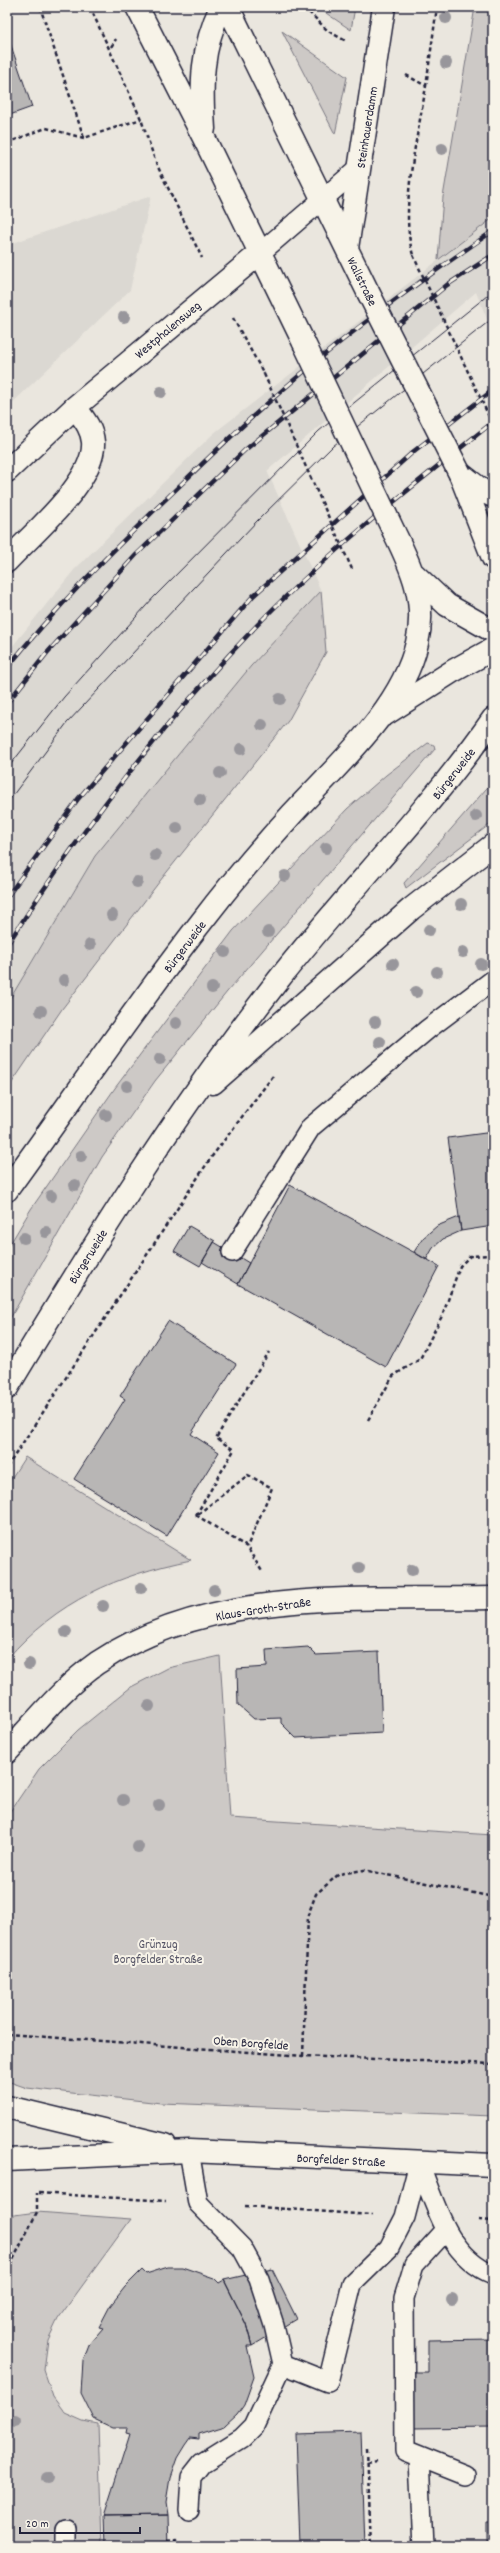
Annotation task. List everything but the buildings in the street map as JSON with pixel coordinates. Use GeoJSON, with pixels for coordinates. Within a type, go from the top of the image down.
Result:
{"type":"FeatureCollection","features":[{"type":"Feature","properties":{"kind":"main road"},"geometry":{"type":"LineString","coordinates":[[137,7],[204,138],[414,574],[447,605],[493,631]]}},
{"type":"Feature","properties":{"kind":"main road"},"geometry":{"type":"LineString","coordinates":[[204,138],[202,63],[212,25],[221,7]]}},
{"type":"Feature","properties":{"kind":"main road","name":"Wallstraße"},"geometry":{"type":"LineString","coordinates":[[228,7],[368,292],[460,474],[493,558]]}},
{"type":"Feature","properties":{"kind":"main road","name":"Steinhauerdamm"},"geometry":{"type":"LineString","coordinates":[[347,248],[384,7]]}},
{"type":"Feature","properties":{"kind":"main road","name":"Westphalensweg"},"geometry":{"type":"LineString","coordinates":[[7,470],[75,407],[216,287],[260,253]]}},
{"type":"Feature","properties":{"kind":"main road"},"geometry":{"type":"LineString","coordinates":[[7,561],[79,483],[89,467],[93,451],[91,433],[75,407]]}},
{"type":"Feature","properties":{"kind":"main road"},"geometry":{"type":"LineString","coordinates":[[460,474],[484,492],[493,496]]}},
{"type":"Feature","properties":{"kind":"main road","name":"Bürgerweide"},"geometry":{"type":"LineString","coordinates":[[7,1190],[199,925],[286,820],[379,718],[404,678],[417,644],[420,614],[414,574]]}},
{"type":"Feature","properties":{"kind":"main road","name":"Bürgerweide"},"geometry":{"type":"LineString","coordinates":[[379,718],[453,671],[493,649]]}},
{"type":"Feature","properties":{"kind":"main road","name":"Bürgerweide"},"geometry":{"type":"LineString","coordinates":[[7,1388],[113,1214],[187,1106],[280,978],[460,767],[493,719]]}},
{"type":"Feature","properties":{"kind":"main road","name":"Bürgerweide"},"geometry":{"type":"LineString","coordinates":[[187,1106],[412,909],[493,845]]}},
{"type":"Feature","properties":{"kind":"main road","name":"Klaus-Groth-Straße"},"geometry":{"type":"LineString","coordinates":[[7,1752],[68,1686],[97,1663],[137,1640],[173,1626],[234,1610],[311,1600],[493,1598]]}},
{"type":"Feature","properties":{"kind":"main road","name":"Borgfelder Straße"},"geometry":{"type":"LineString","coordinates":[[7,2107],[189,2151]]}},
{"type":"Feature","properties":{"kind":"main road","name":"Borgfelder Straße"},"geometry":{"type":"LineString","coordinates":[[7,2160],[189,2151],[419,2163],[493,2165]]}},
{"type":"Feature","properties":{"kind":"lane"},"geometry":{"type":"LineString","coordinates":[[260,253],[359,168]]}},
{"type":"Feature","properties":{"kind":"lane"},"geometry":{"type":"LineString","coordinates":[[232,1252],[311,1127],[428,1029],[493,980]]}},
{"type":"Feature","properties":{"kind":"lane"},"geometry":{"type":"LineString","coordinates":[[189,2151],[198,2203],[242,2248],[259,2279],[274,2324],[283,2364],[254,2426],[242,2438],[202,2463],[191,2477],[189,2510]]}},
{"type":"Feature","properties":{"kind":"lane"},"geometry":{"type":"LineString","coordinates":[[283,2364],[328,2382],[352,2284],[389,2248],[405,2217],[419,2163]]}},
{"type":"Feature","properties":{"kind":"lane"},"geometry":{"type":"LineString","coordinates":[[419,2163],[444,2225],[462,2252],[493,2274]]}},
{"type":"Feature","properties":{"kind":"lane"},"geometry":{"type":"LineString","coordinates":[[444,2225],[414,2265],[404,2298],[404,2451],[465,2476]]}},
{"type":"Feature","properties":{"kind":"lane"},"geometry":{"type":"LineString","coordinates":[[418,2458],[423,2546]]}},
{"type":"Feature","properties":{"kind":"path"},"geometry":{"type":"LineString","coordinates":[[40,7],[84,138]]}},
{"type":"Feature","properties":{"kind":"path"},"geometry":{"type":"LineString","coordinates":[[90,7],[142,119],[156,163],[216,287],[264,374],[352,569]]}},
{"type":"Feature","properties":{"kind":"path"},"geometry":{"type":"LineString","coordinates":[[304,7],[328,31],[426,86]]}},
{"type":"Feature","properties":{"kind":"path"},"geometry":{"type":"LineString","coordinates":[[437,7],[409,200],[410,242],[413,255],[493,425]]}},
{"type":"Feature","properties":{"kind":"path"},"geometry":{"type":"LineString","coordinates":[[7,143],[46,128],[84,138],[142,119]]}},
{"type":"Feature","properties":{"kind":"path"},"geometry":{"type":"LineString","coordinates":[[7,1467],[210,1159],[274,1075]]}},
{"type":"Feature","properties":{"kind":"path"},"geometry":{"type":"LineString","coordinates":[[368,1420],[393,1376],[420,1359],[443,1314],[460,1266],[470,1256],[493,1255]]}},
{"type":"Feature","properties":{"kind":"path"},"geometry":{"type":"LineString","coordinates":[[196,1515],[234,1450],[216,1438],[269,1352]]}},
{"type":"Feature","properties":{"kind":"path"},"geometry":{"type":"LineString","coordinates":[[248,1475],[272,1488],[247,1547],[196,1515],[248,1475]]}},
{"type":"Feature","properties":{"kind":"path"},"geometry":{"type":"LineString","coordinates":[[303,2056],[308,1915],[316,1894],[339,1874],[364,1870],[493,1897]]}},
{"type":"Feature","properties":{"kind":"path","name":"Oben Borgfelde"},"geometry":{"type":"LineString","coordinates":[[7,2034],[303,2056],[493,2064]]}},
{"type":"Feature","properties":{"kind":"path"},"geometry":{"type":"LineString","coordinates":[[29,2192],[405,2217]]}},
{"type":"Feature","properties":{"kind":"path"},"geometry":{"type":"LineString","coordinates":[[7,2272],[37,2212],[37,2193]]}},
{"type":"Feature","properties":{"kind":"path"},"geometry":{"type":"LineString","coordinates":[[444,2225],[493,2221]]}},
{"type":"Feature","properties":{"kind":"path"},"geometry":{"type":"LineString","coordinates":[[367,2448],[371,2546]]}},
{"type":"Feature","properties":{"kind":"path"},"geometry":{"type":"LineString","coordinates":[[367,2462],[375,2461]]}},
{"type":"Feature","properties":{"kind":"path"},"geometry":{"type":"LineString","coordinates":[[168,2540],[176,2539],[176,2546]]}},
{"type":"Feature","properties":{"kind":"shaded area"},"geometry":{"type":"Polygon","coordinates":[[[151,196],[130,290],[7,408],[7,245],[151,196]]]}},
{"type":"Feature","properties":{"kind":"shaded area"},"geometry":{"type":"Polygon","coordinates":[[[493,218],[493,334],[476,292],[267,471],[321,591],[251,666],[95,856],[7,1004],[7,653],[74,570],[214,433],[493,218]]]}},
{"type":"Feature","properties":{"kind":"green space"},"geometry":{"type":"Polygon","coordinates":[[[320,7],[355,7],[351,30],[323,11],[320,7]]]}},
{"type":"Feature","properties":{"kind":"green space"},"geometry":{"type":"Polygon","coordinates":[[[475,7],[493,7],[493,218],[438,260],[443,197],[475,7]]]}},
{"type":"Feature","properties":{"kind":"green space"},"geometry":{"type":"Polygon","coordinates":[[[282,31],[347,77],[335,134],[282,31]]]}},
{"type":"Feature","properties":{"kind":"green space"},"geometry":{"type":"Polygon","coordinates":[[[321,591],[326,652],[288,721],[163,877],[62,1009],[7,1090],[7,1004],[95,856],[251,666],[321,591]]]}},
{"type":"Feature","properties":{"kind":"green space"},"geometry":{"type":"Polygon","coordinates":[[[428,743],[434,745],[435,749],[227,992],[155,1081],[102,1157],[7,1324],[7,1249],[31,1209],[115,1088],[233,931],[347,809],[386,775],[428,743]]]}},
{"type":"Feature","properties":{"kind":"green space"},"geometry":{"type":"Polygon","coordinates":[[[493,781],[493,822],[406,888],[404,883],[493,781]]]}},
{"type":"Feature","properties":{"kind":"green space"},"geometry":{"type":"Polygon","coordinates":[[[25,1457],[191,1560],[138,1574],[90,1593],[46,1621],[7,1659],[7,1485],[25,1457]]]}},
{"type":"Feature","properties":{"kind":"green space","name":"Grünzug Borgfelder Straße"},"geometry":{"type":"Polygon","coordinates":[[[220,1656],[230,1818],[493,1835],[493,2116],[161,2103],[27,2088],[7,2081],[7,1816],[39,1769],[78,1730],[131,1687],[168,1668],[220,1656]]]}},
{"type":"Feature","properties":{"kind":"green space"},"geometry":{"type":"Polygon","coordinates":[[[37,2212],[131,2219],[58,2319],[48,2340],[44,2370],[53,2397],[65,2413],[83,2421],[98,2424],[102,2546],[7,2546],[7,2216],[37,2212]]]}},
{"type":"Feature","properties":{"kind":"tram line"},"geometry":{"type":"LineString","coordinates":[[7,769],[64,697],[154,597],[319,431],[493,291]]}},
{"type":"Feature","properties":{"kind":"tram line"},"geometry":{"type":"LineString","coordinates":[[7,803],[67,723],[257,521],[333,446],[493,318]]}},
{"type":"Feature","properties":{"kind":"railway"},"geometry":{"type":"LineString","coordinates":[[7,668],[45,623],[105,559],[204,462],[260,410],[298,376],[360,326],[493,231]]}},
{"type":"Feature","properties":{"kind":"railway"},"geometry":{"type":"LineString","coordinates":[[7,703],[47,653],[136,555],[245,450],[447,285],[493,255]]}},
{"type":"Feature","properties":{"kind":"railway"},"geometry":{"type":"LineString","coordinates":[[7,897],[78,799],[253,596],[414,451],[493,390]]}},
{"type":"Feature","properties":{"kind":"railway"},"geometry":{"type":"LineString","coordinates":[[7,945],[35,902],[95,817],[159,735],[227,657],[290,592],[346,542],[493,422]]}}]}
